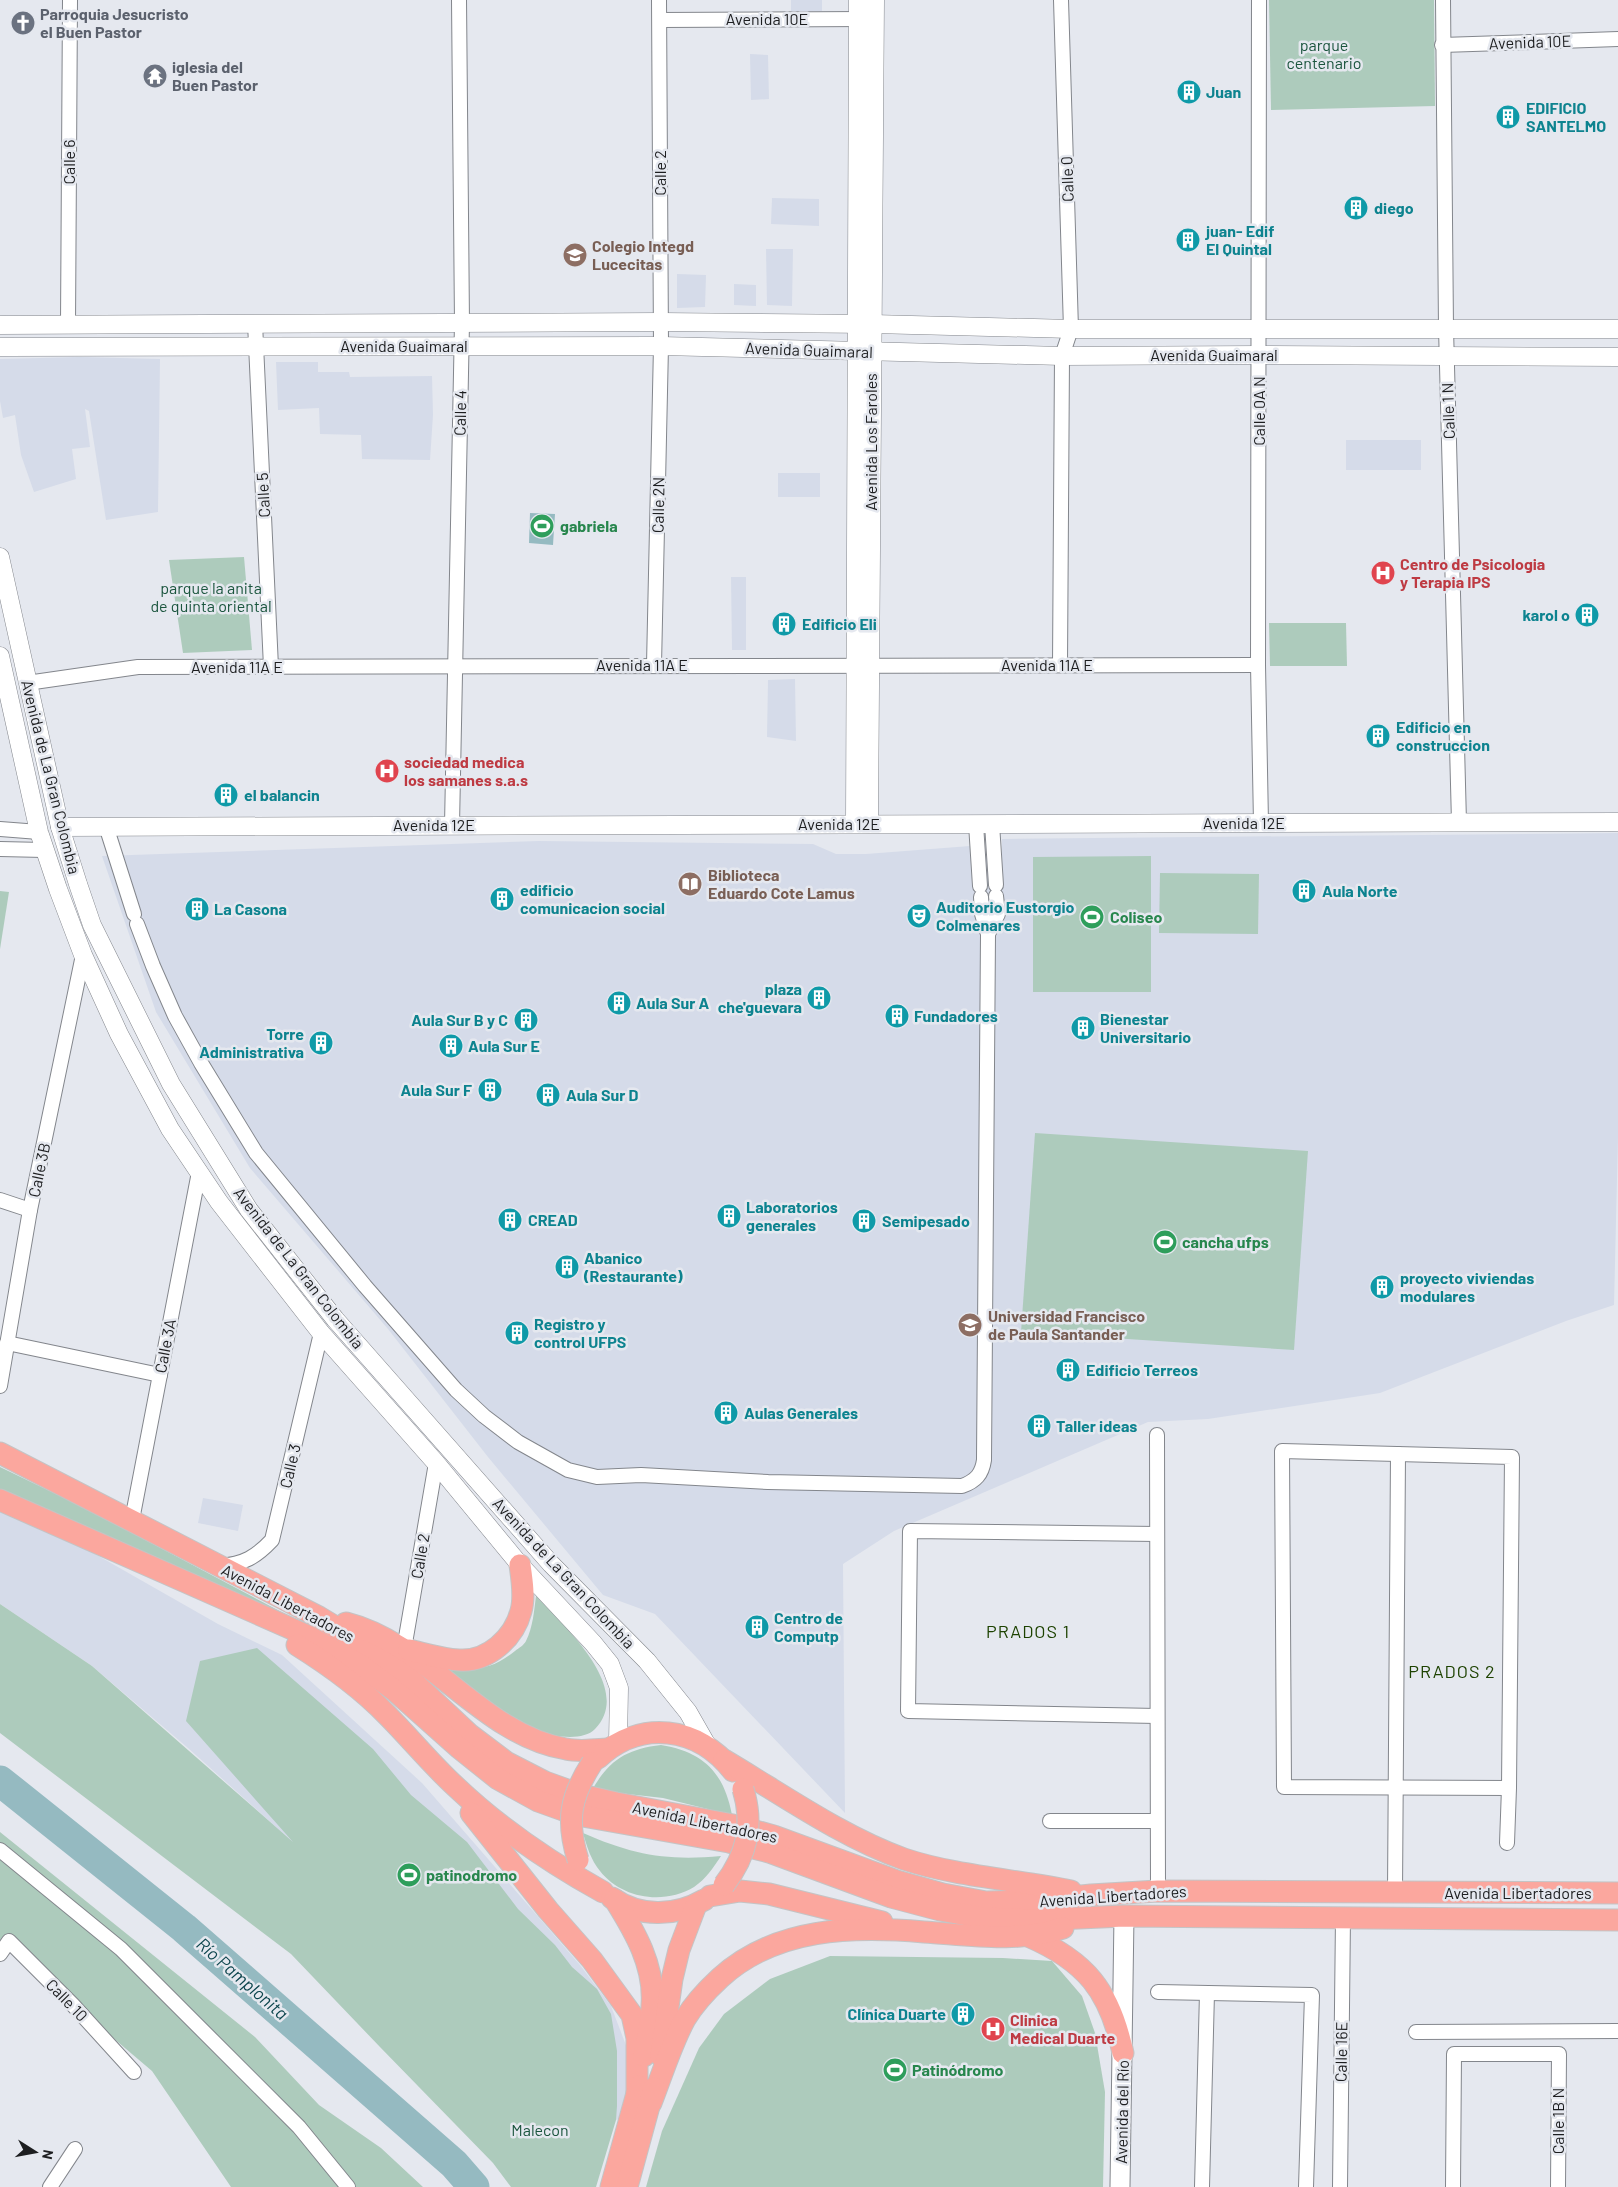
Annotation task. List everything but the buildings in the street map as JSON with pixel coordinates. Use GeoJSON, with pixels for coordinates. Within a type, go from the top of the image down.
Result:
{"type":"FeatureCollection","features":[{"type":"Feature","properties":{"kind":"main road","name":"Avenida Libertadores"},"geometry":{"type":"LineString","coordinates":[[0,1453],[319,1617],[372,1649],[407,1676],[469,1734],[506,1762],[545,1782],[581,1795],[732,1825],[774,1836],[897,1881],[943,1894],[986,1902],[1034,1901],[1158,1891],[1618,1894]]}},
{"type":"Feature","properties":{"kind":"main road","name":"Avenida Libertadores"},"geometry":{"type":"LineString","coordinates":[[0,1500],[308,1636],[360,1665],[394,1690],[458,1747],[498,1779],[538,1802],[577,1815],[729,1842],[769,1852],[891,1897],[940,1910],[984,1918],[1034,1920],[1124,1916],[1618,1920]]}},
{"type":"Feature","properties":{"kind":"main road"},"geometry":{"type":"LineString","coordinates":[[404,1649],[461,1660],[482,1656],[500,1646],[512,1632],[522,1610],[520,1565]]}},
{"type":"Feature","properties":{"kind":"main road"},"geometry":{"type":"LineString","coordinates":[[218,1596],[340,1673],[386,1713],[428,1760],[548,1910],[592,1960],[632,2015],[637,2038],[644,2101]]}},
{"type":"Feature","properties":{"kind":"main road"},"geometry":{"type":"LineString","coordinates":[[319,1617],[357,1626],[384,1637],[404,1649],[465,1695],[525,1736],[566,1749],[606,1752]]}},
{"type":"Feature","properties":{"kind":"main road"},"geometry":{"type":"LineString","coordinates":[[627,2187],[644,2101],[651,2017],[651,1978],[634,1930],[609,1896],[588,1877],[578,1860],[572,1840],[570,1820],[573,1799],[581,1780],[606,1752],[650,1733],[670,1733],[690,1738],[856,1838],[904,1859],[968,1874],[1091,1895]]}},
{"type":"Feature","properties":{"kind":"main road"},"geometry":{"type":"LineString","coordinates":[[610,2187],[644,2101],[664,2037],[672,1979],[679,1950],[710,1896],[734,1872],[747,1840],[748,1814],[743,1788],[716,1753]]}},
{"type":"Feature","properties":{"kind":"main road"},"geometry":{"type":"LineString","coordinates":[[428,1760],[468,1798],[510,1833],[571,1874],[609,1896],[646,1912],[663,1913],[710,1896],[740,1891],[769,1894],[922,1932]]}},
{"type":"Feature","properties":{"kind":"main road","name":"Avenida del Río"},"geometry":{"type":"LineString","coordinates":[[1120,2187],[1124,1916]]}},
{"type":"Feature","properties":{"kind":"main road"},"geometry":{"type":"LineString","coordinates":[[644,2101],[686,2018],[707,1990],[731,1968],[752,1954],[784,1940],[814,1933],[839,1931],[922,1932],[983,1938],[1028,1936],[1053,1931],[1094,1918]]}},
{"type":"Feature","properties":{"kind":"main road"},"geometry":{"type":"LineString","coordinates":[[1028,1936],[1051,1946],[1074,1961],[1092,1980],[1107,2002],[1118,2027],[1123,2053]]}},
{"type":"Feature","properties":{"kind":"street","name":"Calle 6"},"geometry":{"type":"LineString","coordinates":[[68,324],[70,0]]}},
{"type":"Feature","properties":{"kind":"street","name":"Calle 4"},"geometry":{"type":"LineString","coordinates":[[452,825],[462,346],[459,0]]}},
{"type":"Feature","properties":{"kind":"street","name":"Calle 2"},"geometry":{"type":"LineString","coordinates":[[659,0],[661,346]]}},
{"type":"Feature","properties":{"kind":"street","name":"Avenida Los Faroles"},"geometry":{"type":"LineString","coordinates":[[858,0],[867,19]]}},
{"type":"Feature","properties":{"kind":"street","name":"Avenida Los Faroles"},"geometry":{"type":"LineString","coordinates":[[862,824],[867,19],[875,0]]}},
{"type":"Feature","properties":{"kind":"street","name":"Calle 0"},"geometry":{"type":"LineString","coordinates":[[1060,665],[1062,356],[1071,329],[1061,0]]}},
{"type":"Feature","properties":{"kind":"street","name":"Calle 0A N"},"geometry":{"type":"LineString","coordinates":[[1259,0],[1260,355],[1258,664],[1261,823]]}},
{"type":"Feature","properties":{"kind":"street","name":"Calle 1 N"},"geometry":{"type":"LineString","coordinates":[[1443,0],[1446,357],[1459,822]]}},
{"type":"Feature","properties":{"kind":"street","name":"Avenida 10E"},"geometry":{"type":"LineString","coordinates":[[660,20],[867,19]]}},
{"type":"Feature","properties":{"kind":"street","name":"Avenida 10E"},"geometry":{"type":"LineString","coordinates":[[1442,45],[1618,39]]}},
{"type":"Feature","properties":{"kind":"street","name":"Avenida Guaimaral"},"geometry":{"type":"LineString","coordinates":[[0,325],[661,322],[1071,329],[1618,329]]}},
{"type":"Feature","properties":{"kind":"street","name":"Calle 5"},"geometry":{"type":"LineString","coordinates":[[255,323],[271,667]]}},
{"type":"Feature","properties":{"kind":"street","name":"Avenida Guaimaral"},"geometry":{"type":"LineString","coordinates":[[0,347],[661,346],[1062,356],[1618,357]]}},
{"type":"Feature","properties":{"kind":"street","name":"Calle 2N"},"geometry":{"type":"LineString","coordinates":[[654,665],[661,346]]}},
{"type":"Feature","properties":{"kind":"street","name":"Avenida de La Gran Colombia"},"geometry":{"type":"LineString","coordinates":[[0,557],[60,826],[92,926],[171,1084],[249,1210],[335,1318],[552,1564],[647,1661],[688,1712],[716,1753]]}},
{"type":"Feature","properties":{"kind":"street","name":"Avenida de La Gran Colombia"},"geometry":{"type":"LineString","coordinates":[[0,656],[44,850],[83,955],[119,1034],[170,1128],[219,1202],[321,1333],[436,1463],[520,1565],[593,1643],[610,1664],[619,1688],[606,1752]]}},
{"type":"Feature","properties":{"kind":"street","name":"Avenida 11A E"},"geometry":{"type":"LineString","coordinates":[[27,683],[138,666],[1258,664]]}},
{"type":"Feature","properties":{"kind":"street","name":"Avenida 12E"},"geometry":{"type":"LineString","coordinates":[[60,826],[1618,822]]}},
{"type":"Feature","properties":{"kind":"street"},"geometry":{"type":"LineString","coordinates":[[984,824],[996,891],[998,914],[988,934]]}},
{"type":"Feature","properties":{"kind":"street"},"geometry":{"type":"LineString","coordinates":[[106,826],[153,966],[175,1016],[201,1063],[256,1153],[365,1286],[456,1390],[484,1416],[518,1442],[568,1470],[597,1477],[641,1475],[768,1482],[953,1486],[969,1483],[980,1474],[984,1460],[988,934],[982,914],[980,892],[984,824]]}},
{"type":"Feature","properties":{"kind":"street"},"geometry":{"type":"LineString","coordinates":[[0,830],[39,832]]}},
{"type":"Feature","properties":{"kind":"street"},"geometry":{"type":"LineString","coordinates":[[0,849],[44,850]]}},
{"type":"Feature","properties":{"kind":"street","name":"Calle 3B"},"geometry":{"type":"LineString","coordinates":[[0,1386],[30,1210],[83,955]]}},
{"type":"Feature","properties":{"kind":"street","name":"Calle 3A"},"geometry":{"type":"LineString","coordinates":[[132,1520],[200,1172]]}},
{"type":"Feature","properties":{"kind":"street"},"geometry":{"type":"LineString","coordinates":[[0,1200],[30,1210]]}},
{"type":"Feature","properties":{"kind":"street","name":"Calle 3"},"geometry":{"type":"LineString","coordinates":[[219,1566],[235,1565],[258,1554],[272,1540],[321,1333]]}},
{"type":"Feature","properties":{"kind":"street"},"geometry":{"type":"LineString","coordinates":[[7,1343],[160,1375]]}},
{"type":"Feature","properties":{"kind":"street"},"geometry":{"type":"LineString","coordinates":[[1157,1435],[1158,1891]]}},
{"type":"Feature","properties":{"kind":"street"},"geometry":{"type":"LineString","coordinates":[[1507,1843],[1509,1788],[1512,1457],[1282,1451],[1284,1787],[1509,1788]]}},
{"type":"Feature","properties":{"kind":"street"},"geometry":{"type":"LineString","coordinates":[[1394,1892],[1398,1454]]}},
{"type":"Feature","properties":{"kind":"street","name":"Calle 2"},"geometry":{"type":"LineString","coordinates":[[404,1649],[436,1463]]}},
{"type":"Feature","properties":{"kind":"street"},"geometry":{"type":"LineString","coordinates":[[1156,1534],[910,1531],[908,1712],[1157,1716]]}},
{"type":"Feature","properties":{"kind":"street"},"geometry":{"type":"LineString","coordinates":[[1050,1821],[1158,1821]]}},
{"type":"Feature","properties":{"kind":"street"},"geometry":{"type":"LineString","coordinates":[[0,1850],[121,1948],[299,2127],[348,2187]]}},
{"type":"Feature","properties":{"kind":"street","name":"Calle 16E"},"geometry":{"type":"LineString","coordinates":[[1340,2187],[1343,1917]]}},
{"type":"Feature","properties":{"kind":"street","name":"Calle 10"},"geometry":{"type":"LineString","coordinates":[[0,1954],[9,1941],[73,2005],[134,2072]]}},
{"type":"Feature","properties":{"kind":"street"},"geometry":{"type":"LineString","coordinates":[[1158,1992],[1312,1995],[1306,2187]]}},
{"type":"Feature","properties":{"kind":"street"},"geometry":{"type":"LineString","coordinates":[[1202,2187],[1207,1993]]}},
{"type":"Feature","properties":{"kind":"street"},"geometry":{"type":"LineString","coordinates":[[1416,2032],[1618,2031]]}},
{"type":"Feature","properties":{"kind":"street","name":"Calle 1B N"},"geometry":{"type":"LineString","coordinates":[[1453,2187],[1454,2054],[1559,2054],[1558,2187]]}},
{"type":"Feature","properties":{"kind":"street"},"geometry":{"type":"LineString","coordinates":[[50,2187],[75,2149]]}},
{"type":"Feature","properties":{"kind":"shaded area"},"geometry":{"type":"Polygon","coordinates":[[[791,0],[822,0],[822,11],[791,11],[791,0]]]}},
{"type":"Feature","properties":{"kind":"shaded area"},"geometry":{"type":"Polygon","coordinates":[[[750,54],[768,55],[769,99],[751,100],[750,54]]]}},
{"type":"Feature","properties":{"kind":"shaded area"},"geometry":{"type":"Polygon","coordinates":[[[772,198],[819,199],[819,226],[771,224],[772,198]]]}},
{"type":"Feature","properties":{"kind":"shaded area"},"geometry":{"type":"Polygon","coordinates":[[[766,249],[793,249],[792,306],[767,305],[766,249]]]}},
{"type":"Feature","properties":{"kind":"shaded area"},"geometry":{"type":"Polygon","coordinates":[[[677,274],[706,275],[705,307],[677,308],[677,274]]]}},
{"type":"Feature","properties":{"kind":"shaded area"},"geometry":{"type":"Polygon","coordinates":[[[734,284],[756,285],[756,306],[734,305],[734,284]]]}},
{"type":"Feature","properties":{"kind":"shaded area"},"geometry":{"type":"Polygon","coordinates":[[[80,357],[160,359],[158,512],[106,520],[89,411],[85,409],[90,447],[72,449],[76,479],[34,492],[21,455],[15,415],[3,418],[0,401],[0,359],[80,357]]]}},
{"type":"Feature","properties":{"kind":"shaded area"},"geometry":{"type":"Polygon","coordinates":[[[276,362],[318,362],[318,372],[349,372],[350,377],[432,376],[433,415],[430,460],[362,459],[361,435],[320,434],[319,408],[278,410],[276,362]]]}},
{"type":"Feature","properties":{"kind":"shaded area"},"geometry":{"type":"Polygon","coordinates":[[[1346,440],[1421,440],[1421,470],[1346,470],[1346,440]]]}},
{"type":"Feature","properties":{"kind":"shaded area"},"geometry":{"type":"Polygon","coordinates":[[[778,473],[820,473],[820,497],[778,497],[778,473]]]}},
{"type":"Feature","properties":{"kind":"shaded area"},"geometry":{"type":"Polygon","coordinates":[[[731,577],[746,577],[746,650],[732,650],[731,577]]]}},
{"type":"Feature","properties":{"kind":"shaded area"},"geometry":{"type":"Polygon","coordinates":[[[795,679],[796,741],[767,737],[768,680],[795,679]]]}},
{"type":"Feature","properties":{"kind":"shaded area","name":"Universidad Francisco de Paula Santander"},"geometry":{"type":"Polygon","coordinates":[[[1618,833],[1618,1137],[1614,1305],[1566,1321],[1380,1393],[1208,1419],[1148,1422],[894,1531],[843,1564],[845,1813],[655,1614],[603,1595],[488,1457],[388,1329],[250,1168],[156,1012],[102,856],[539,841],[813,844],[836,854],[866,854],[970,846],[972,858],[1002,858],[1002,839],[1618,833]]]}},
{"type":"Feature","properties":{"kind":"shaded area"},"geometry":{"type":"Polygon","coordinates":[[[203,1498],[243,1505],[238,1531],[198,1523],[203,1498]]]}},
{"type":"Feature","properties":{"kind":"shaded area","name":"patinodromo"},"geometry":{"type":"Polygon","coordinates":[[[0,1510],[88,1550],[218,1624],[282,1655],[422,1783],[580,1965],[611,2006],[632,2061],[621,2118],[616,2120],[613,2111],[520,2046],[188,1748],[92,1666],[0,1604],[0,1510]]]}},
{"type":"Feature","properties":{"kind":"green space","name":"parque centenario"},"geometry":{"type":"Polygon","coordinates":[[[1269,0],[1434,0],[1435,106],[1271,110],[1269,0]]]}},
{"type":"Feature","properties":{"kind":"green space","name":"parque la anita de quinta oriental"},"geometry":{"type":"Polygon","coordinates":[[[244,557],[252,650],[183,653],[169,560],[244,557]]]}},
{"type":"Feature","properties":{"kind":"green space"},"geometry":{"type":"Polygon","coordinates":[[[1269,623],[1346,623],[1347,666],[1270,666],[1269,623]]]}},
{"type":"Feature","properties":{"kind":"green space","name":"Coliseo"},"geometry":{"type":"Polygon","coordinates":[[[1151,856],[1151,992],[1033,992],[1033,857],[1151,856]]]}},
{"type":"Feature","properties":{"kind":"green space"},"geometry":{"type":"Polygon","coordinates":[[[1160,873],[1259,874],[1258,934],[1159,933],[1160,873]]]}},
{"type":"Feature","properties":{"kind":"green space"},"geometry":{"type":"Polygon","coordinates":[[[0,891],[9,892],[0,949],[0,891]]]}},
{"type":"Feature","properties":{"kind":"green space","name":"cancha ufps"},"geometry":{"type":"Polygon","coordinates":[[[1035,1133],[1308,1151],[1294,1350],[1021,1332],[1035,1133]]]}},
{"type":"Feature","properties":{"kind":"green space"},"geometry":{"type":"Polygon","coordinates":[[[0,1467],[87,1509],[287,1615],[0,1490],[0,1467]]]}},
{"type":"Feature","properties":{"kind":"green space"},"geometry":{"type":"Polygon","coordinates":[[[536,1596],[577,1640],[601,1676],[606,1695],[605,1713],[595,1729],[590,1733],[569,1737],[540,1732],[514,1719],[488,1702],[439,1665],[470,1669],[488,1666],[505,1658],[526,1641],[532,1625],[536,1596]]]}},
{"type":"Feature","properties":{"kind":"green space","name":"Malecon"},"geometry":{"type":"Polygon","coordinates":[[[0,1604],[92,1666],[293,1842],[186,1721],[200,1661],[257,1648],[373,1749],[411,1795],[467,1842],[518,1909],[555,1945],[572,1967],[597,1989],[611,2014],[617,2051],[616,2120],[596,2187],[511,2187],[493,2163],[291,1954],[0,1733],[0,1604]]]}},
{"type":"Feature","properties":{"kind":"green space"},"geometry":{"type":"Polygon","coordinates":[[[661,1745],[689,1753],[710,1767],[724,1787],[732,1815],[663,1798],[592,1790],[605,1771],[620,1758],[638,1750],[661,1745]]]}},
{"type":"Feature","properties":{"kind":"green space"},"geometry":{"type":"Polygon","coordinates":[[[0,1832],[255,2037],[319,2105],[381,2148],[423,2187],[231,2187],[152,2071],[0,1942],[0,1832]]]}},
{"type":"Feature","properties":{"kind":"green space"},"geometry":{"type":"Polygon","coordinates":[[[583,1833],[618,1847],[650,1855],[684,1858],[721,1856],[706,1877],[694,1887],[670,1896],[644,1896],[620,1888],[600,1871],[594,1862],[583,1833]]]}},
{"type":"Feature","properties":{"kind":"green space","name":"Patinódromo"},"geometry":{"type":"Polygon","coordinates":[[[830,1956],[1003,1958],[1052,1961],[1082,1996],[1095,2033],[1105,2092],[1103,2187],[646,2187],[662,2131],[699,2048],[724,2014],[770,1979],[830,1956]]]}},
{"type":"Feature","properties":{"kind":"water","name":"gabriela"},"geometry":{"type":"Polygon","coordinates":[[[530,513],[555,514],[553,545],[529,543],[530,513]]]}},
{"type":"Feature","properties":{"kind":"waterway","name":"Río Pamplonita"},"geometry":{"type":"LineString","coordinates":[[0,1781],[184,1928],[454,2164],[474,2187]]}},
{"type":"Feature","properties":{"kind":"place","name":"Parroquia Jesucristo el Buen Pastor"},"geometry":{"type":"Point","coordinates":[23,23]}},
{"type":"Feature","properties":{"kind":"place","name":"iglesia del Buen Pastor"},"geometry":{"type":"Point","coordinates":[155,76]}},
{"type":"Feature","properties":{"kind":"place","name":"Juan"},"geometry":{"type":"Point","coordinates":[1189,92]}},
{"type":"Feature","properties":{"kind":"place","name":"EDIFICIO SANTELMO"},"geometry":{"type":"Point","coordinates":[1508,117]}},
{"type":"Feature","properties":{"kind":"place","name":"diego"},"geometry":{"type":"Point","coordinates":[1356,208]}},
{"type":"Feature","properties":{"kind":"place","name":"juan- Edif El Quintal"},"geometry":{"type":"Point","coordinates":[1188,240]}},
{"type":"Feature","properties":{"kind":"place","name":"Colegio Integd Lucecitas"},"geometry":{"type":"Point","coordinates":[575,255]}},
{"type":"Feature","properties":{"kind":"place","name":"gabriela"},"geometry":{"type":"Point","coordinates":[542,526]}},
{"type":"Feature","properties":{"kind":"place","name":"Centro de Psicologia y Terapia IPS"},"geometry":{"type":"Point","coordinates":[1383,573]}},
{"type":"Feature","properties":{"kind":"place","name":"karol o"},"geometry":{"type":"Point","coordinates":[1587,615]}},
{"type":"Feature","properties":{"kind":"place","name":"Edificio Eli"},"geometry":{"type":"Point","coordinates":[784,624]}},
{"type":"Feature","properties":{"kind":"place","name":"Edificio en construccion"},"geometry":{"type":"Point","coordinates":[1378,736]}},
{"type":"Feature","properties":{"kind":"place","name":"sociedad medica los samanes s.a.s"},"geometry":{"type":"Point","coordinates":[387,771]}},
{"type":"Feature","properties":{"kind":"place","name":"el balancin"},"geometry":{"type":"Point","coordinates":[226,795]}},
{"type":"Feature","properties":{"kind":"place","name":"Biblioteca Eduardo Cote Lamus"},"geometry":{"type":"Point","coordinates":[690,884]}},
{"type":"Feature","properties":{"kind":"place","name":"Aula Norte"},"geometry":{"type":"Point","coordinates":[1304,891]}},
{"type":"Feature","properties":{"kind":"place","name":"edificio comunicacion social"},"geometry":{"type":"Point","coordinates":[502,899]}},
{"type":"Feature","properties":{"kind":"place","name":"La Casona"},"geometry":{"type":"Point","coordinates":[197,909]}},
{"type":"Feature","properties":{"kind":"place","name":"Auditorio Eustorgio Colmenares"},"geometry":{"type":"Point","coordinates":[919,916]}},
{"type":"Feature","properties":{"kind":"place","name":"Coliseo"},"geometry":{"type":"Point","coordinates":[1092,917]}},
{"type":"Feature","properties":{"kind":"place","name":"plaza che'guevara"},"geometry":{"type":"Point","coordinates":[819,998]}},
{"type":"Feature","properties":{"kind":"place","name":"Aula Sur A"},"geometry":{"type":"Point","coordinates":[619,1003]}},
{"type":"Feature","properties":{"kind":"place","name":"Fundadores"},"geometry":{"type":"Point","coordinates":[897,1016]}},
{"type":"Feature","properties":{"kind":"place","name":"Aula Sur B y C"},"geometry":{"type":"Point","coordinates":[526,1020]}},
{"type":"Feature","properties":{"kind":"place","name":"Bienestar Universitario"},"geometry":{"type":"Point","coordinates":[1083,1028]}},
{"type":"Feature","properties":{"kind":"place","name":"Torre Administrativa"},"geometry":{"type":"Point","coordinates":[321,1043]}},
{"type":"Feature","properties":{"kind":"place","name":"Aula Sur E"},"geometry":{"type":"Point","coordinates":[451,1046]}},
{"type":"Feature","properties":{"kind":"place","name":"Aula Sur F"},"geometry":{"type":"Point","coordinates":[490,1090]}},
{"type":"Feature","properties":{"kind":"place","name":"Aula Sur D"},"geometry":{"type":"Point","coordinates":[548,1095]}},
{"type":"Feature","properties":{"kind":"place","name":"Laboratorios generales"},"geometry":{"type":"Point","coordinates":[729,1216]}},
{"type":"Feature","properties":{"kind":"place","name":"CREAD"},"geometry":{"type":"Point","coordinates":[510,1220]}},
{"type":"Feature","properties":{"kind":"place","name":"Semipesado"},"geometry":{"type":"Point","coordinates":[864,1221]}},
{"type":"Feature","properties":{"kind":"place","name":"cancha ufps"},"geometry":{"type":"Point","coordinates":[1165,1242]}},
{"type":"Feature","properties":{"kind":"place","name":"Abanico (Restaurante)"},"geometry":{"type":"Point","coordinates":[567,1267]}},
{"type":"Feature","properties":{"kind":"place","name":"proyecto viviendas modulares"},"geometry":{"type":"Point","coordinates":[1382,1287]}},
{"type":"Feature","properties":{"kind":"place","name":"Universidad Francisco de Paula Santander"},"geometry":{"type":"Point","coordinates":[970,1325]}},
{"type":"Feature","properties":{"kind":"place","name":"Registro y control UFPS"},"geometry":{"type":"Point","coordinates":[517,1333]}},
{"type":"Feature","properties":{"kind":"place","name":"Edificio Terreos"},"geometry":{"type":"Point","coordinates":[1068,1370]}},
{"type":"Feature","properties":{"kind":"place","name":"Aulas Generales"},"geometry":{"type":"Point","coordinates":[726,1413]}},
{"type":"Feature","properties":{"kind":"place","name":"Taller ideas"},"geometry":{"type":"Point","coordinates":[1039,1426]}},
{"type":"Feature","properties":{"kind":"place","name":"Centro de Computp"},"geometry":{"type":"Point","coordinates":[757,1627]}},
{"type":"Feature","properties":{"kind":"place","name":"patinodromo"},"geometry":{"type":"Point","coordinates":[409,1875]}},
{"type":"Feature","properties":{"kind":"place","name":"Clínica Duarte"},"geometry":{"type":"Point","coordinates":[963,2014]}},
{"type":"Feature","properties":{"kind":"place","name":"Clinica Medical Duarte"},"geometry":{"type":"Point","coordinates":[993,2029]}},
{"type":"Feature","properties":{"kind":"place","name":"Patinódromo"},"geometry":{"type":"Point","coordinates":[895,2070]}},
{"type":"Feature","properties":{"kind":"district","name":"PRADOS 1"},"geometry":{"type":"Point","coordinates":[1028,1632]}},
{"type":"Feature","properties":{"kind":"district","name":"PRADOS 2"},"geometry":{"type":"Point","coordinates":[1452,1672]}}]}
